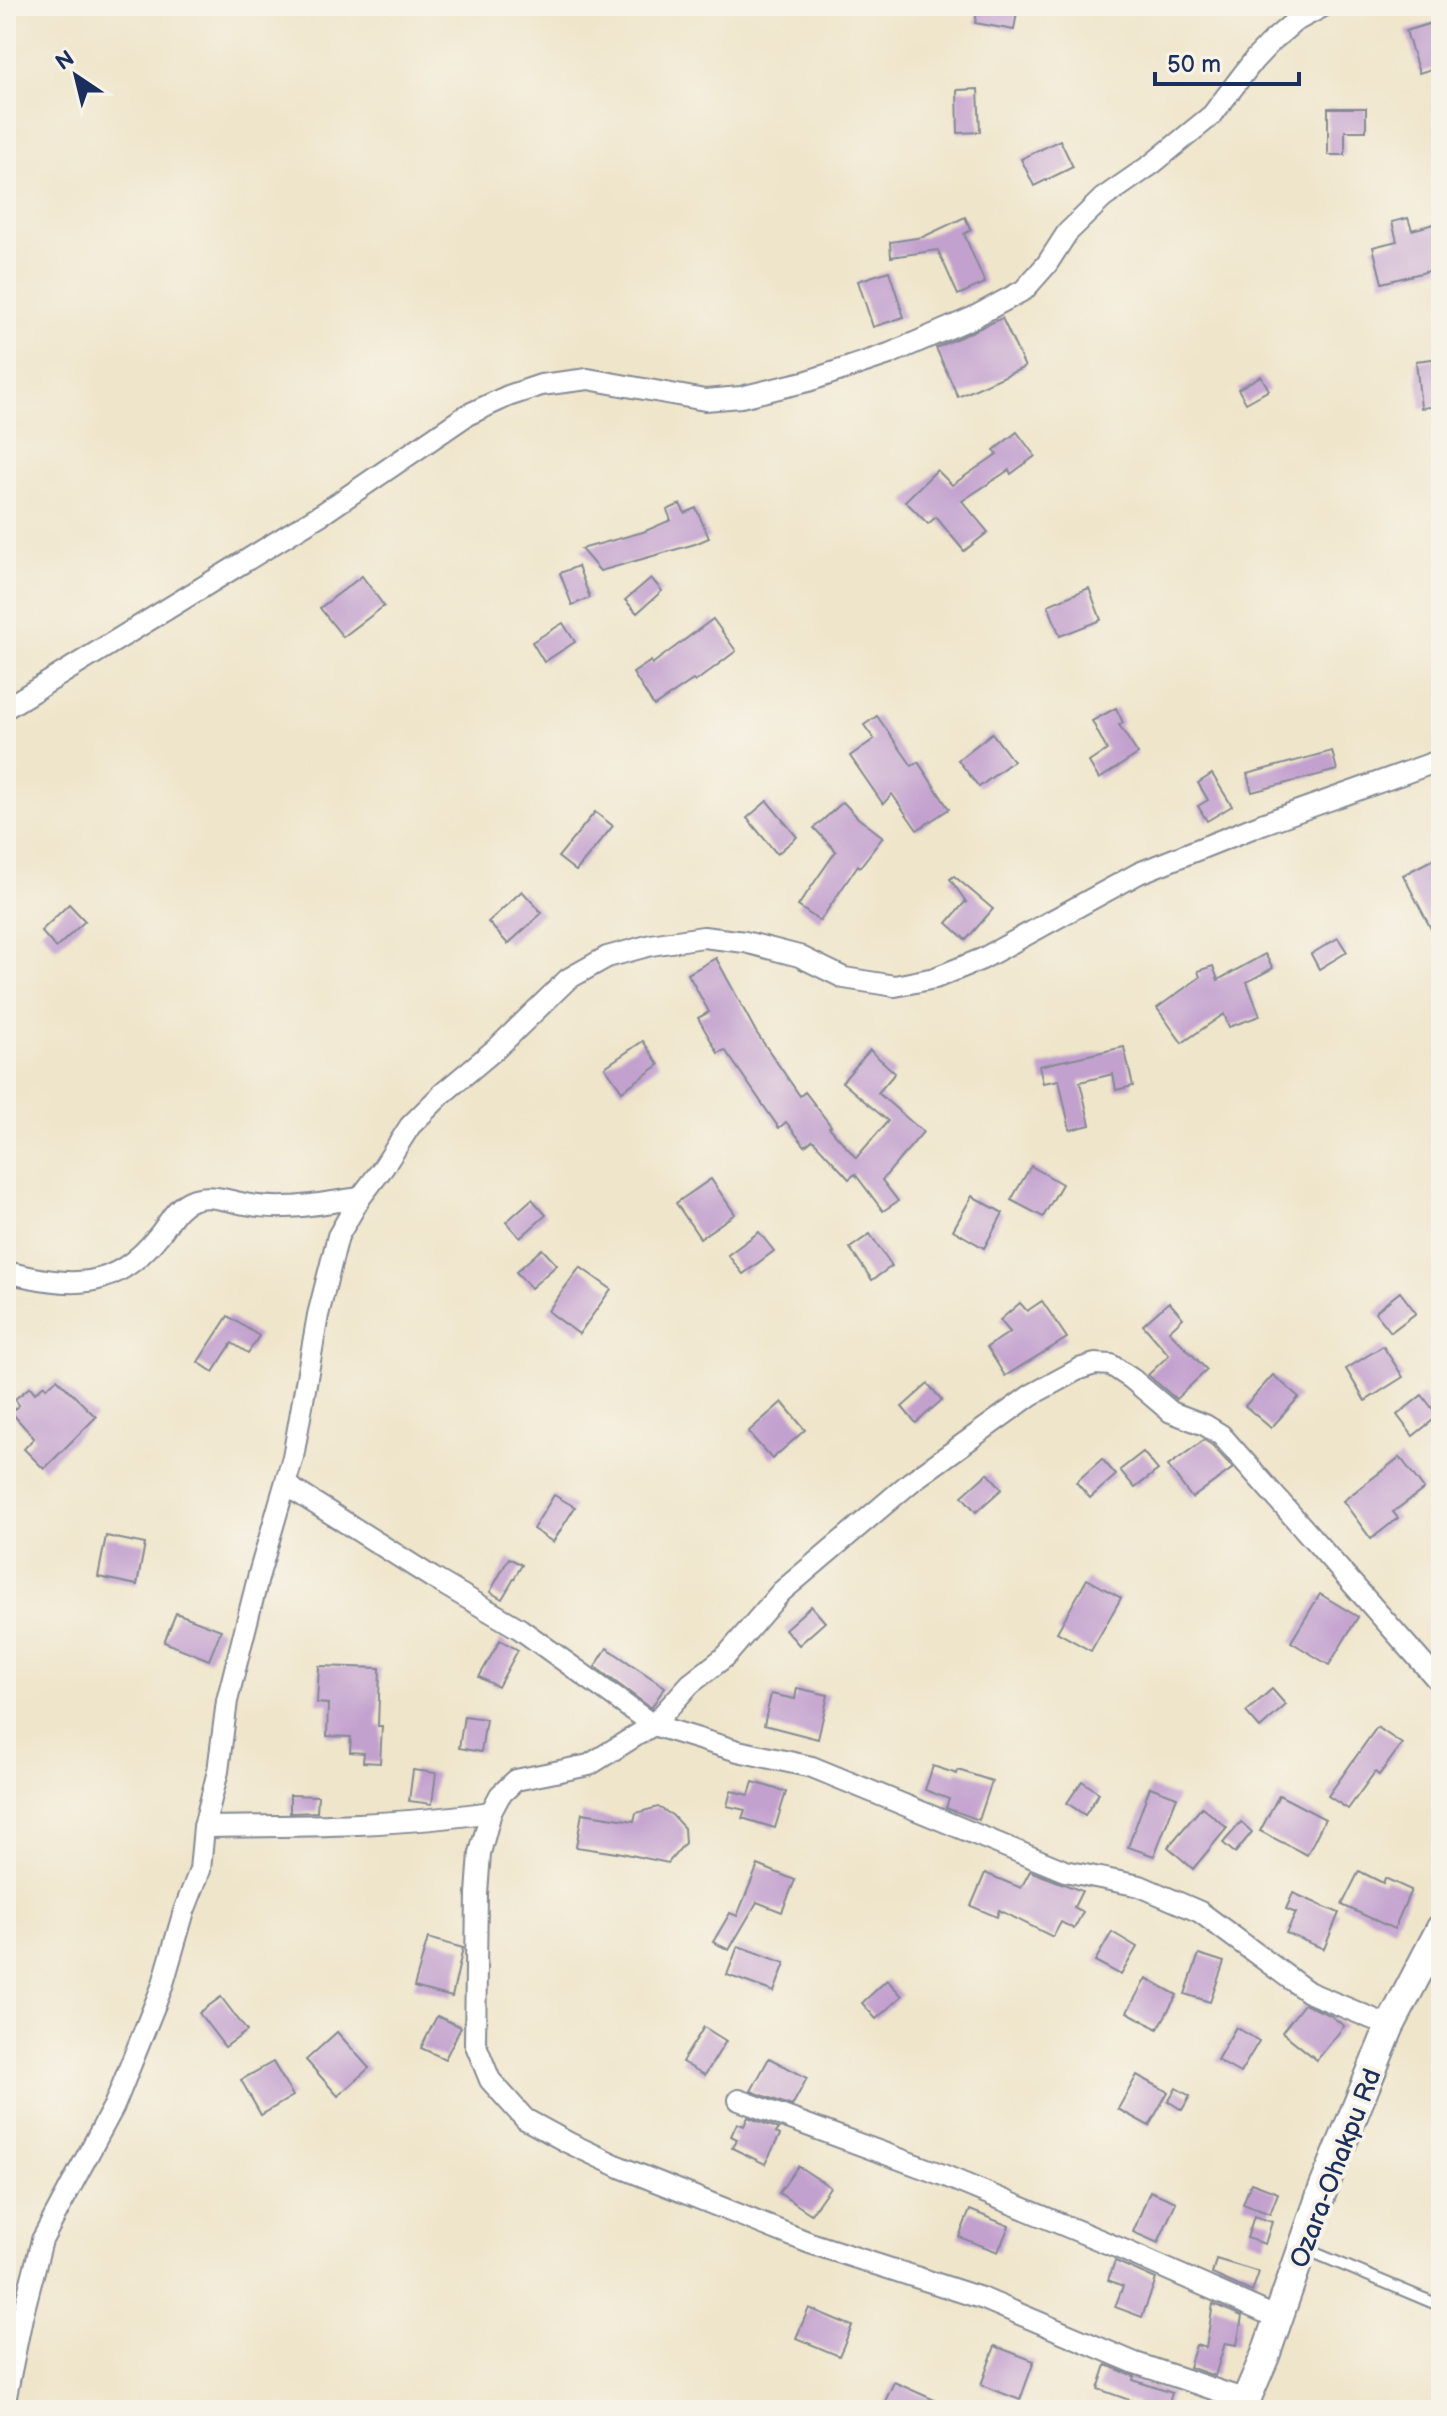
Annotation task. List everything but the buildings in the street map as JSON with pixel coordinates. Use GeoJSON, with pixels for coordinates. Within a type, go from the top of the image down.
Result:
{"type":"FeatureCollection","features":[{"type":"Feature","properties":{"kind":"main road","name":"Ozara-Ohakpu Rd"},"geometry":{"type":"LineString","coordinates":[[1241,2405],[1265,2356],[1323,2189],[1390,2026],[1441,1928]]}},
{"type":"Feature","properties":{"kind":"street"},"geometry":{"type":"LineString","coordinates":[[6,708],[325,512],[467,415],[508,396],[541,385],[588,379],[705,400],[741,397],[808,381],[875,359],[972,318],[1024,290],[1047,264],[1067,233],[1103,198],[1152,164],[1212,115],[1272,41],[1294,22],[1324,6]]}},
{"type":"Feature","properties":{"kind":"street"},"geometry":{"type":"LineString","coordinates":[[6,2396],[42,2240],[114,2106],[162,1987],[184,1911],[200,1870],[204,1827],[218,1771],[227,1701],[259,1574],[286,1485],[318,1315],[338,1236],[360,1198],[410,1126],[568,979],[607,957],[651,945],[703,937],[745,942],[799,956],[844,978],[895,986],[935,978],[982,959],[1139,873],[1262,824],[1441,760]]}},
{"type":"Feature","properties":{"kind":"street"},"geometry":{"type":"LineString","coordinates":[[6,1272],[49,1282],[92,1282],[127,1268],[159,1236],[173,1214],[189,1201],[207,1197],[261,1207],[289,1208],[360,1198]]}},
{"type":"Feature","properties":{"kind":"street"},"geometry":{"type":"LineString","coordinates":[[1241,2405],[984,2299],[810,2243],[620,2167],[525,2119],[490,2080],[475,2043],[477,1894],[480,1853],[491,1812],[500,1795],[516,1780],[589,1765],[653,1725],[690,1684],[726,1656],[781,1592],[912,1481],[1031,1395],[1079,1369],[1095,1364],[1111,1365],[1171,1412],[1221,1435],[1441,1684]]}},
{"type":"Feature","properties":{"kind":"street"},"geometry":{"type":"LineString","coordinates":[[286,1485],[520,1629],[653,1725],[738,1751],[812,1767],[1065,1871],[1140,1886],[1200,1912],[1308,1992],[1390,2026]]}},
{"type":"Feature","properties":{"kind":"street"},"geometry":{"type":"LineString","coordinates":[[204,1827],[434,1821],[491,1812]]}},
{"type":"Feature","properties":{"kind":"street"},"geometry":{"type":"LineString","coordinates":[[739,2100],[943,2175],[1278,2318]]}},
{"type":"Feature","properties":{"kind":"lane"},"geometry":{"type":"LineString","coordinates":[[1302,2247],[1441,2306]]}}]}
